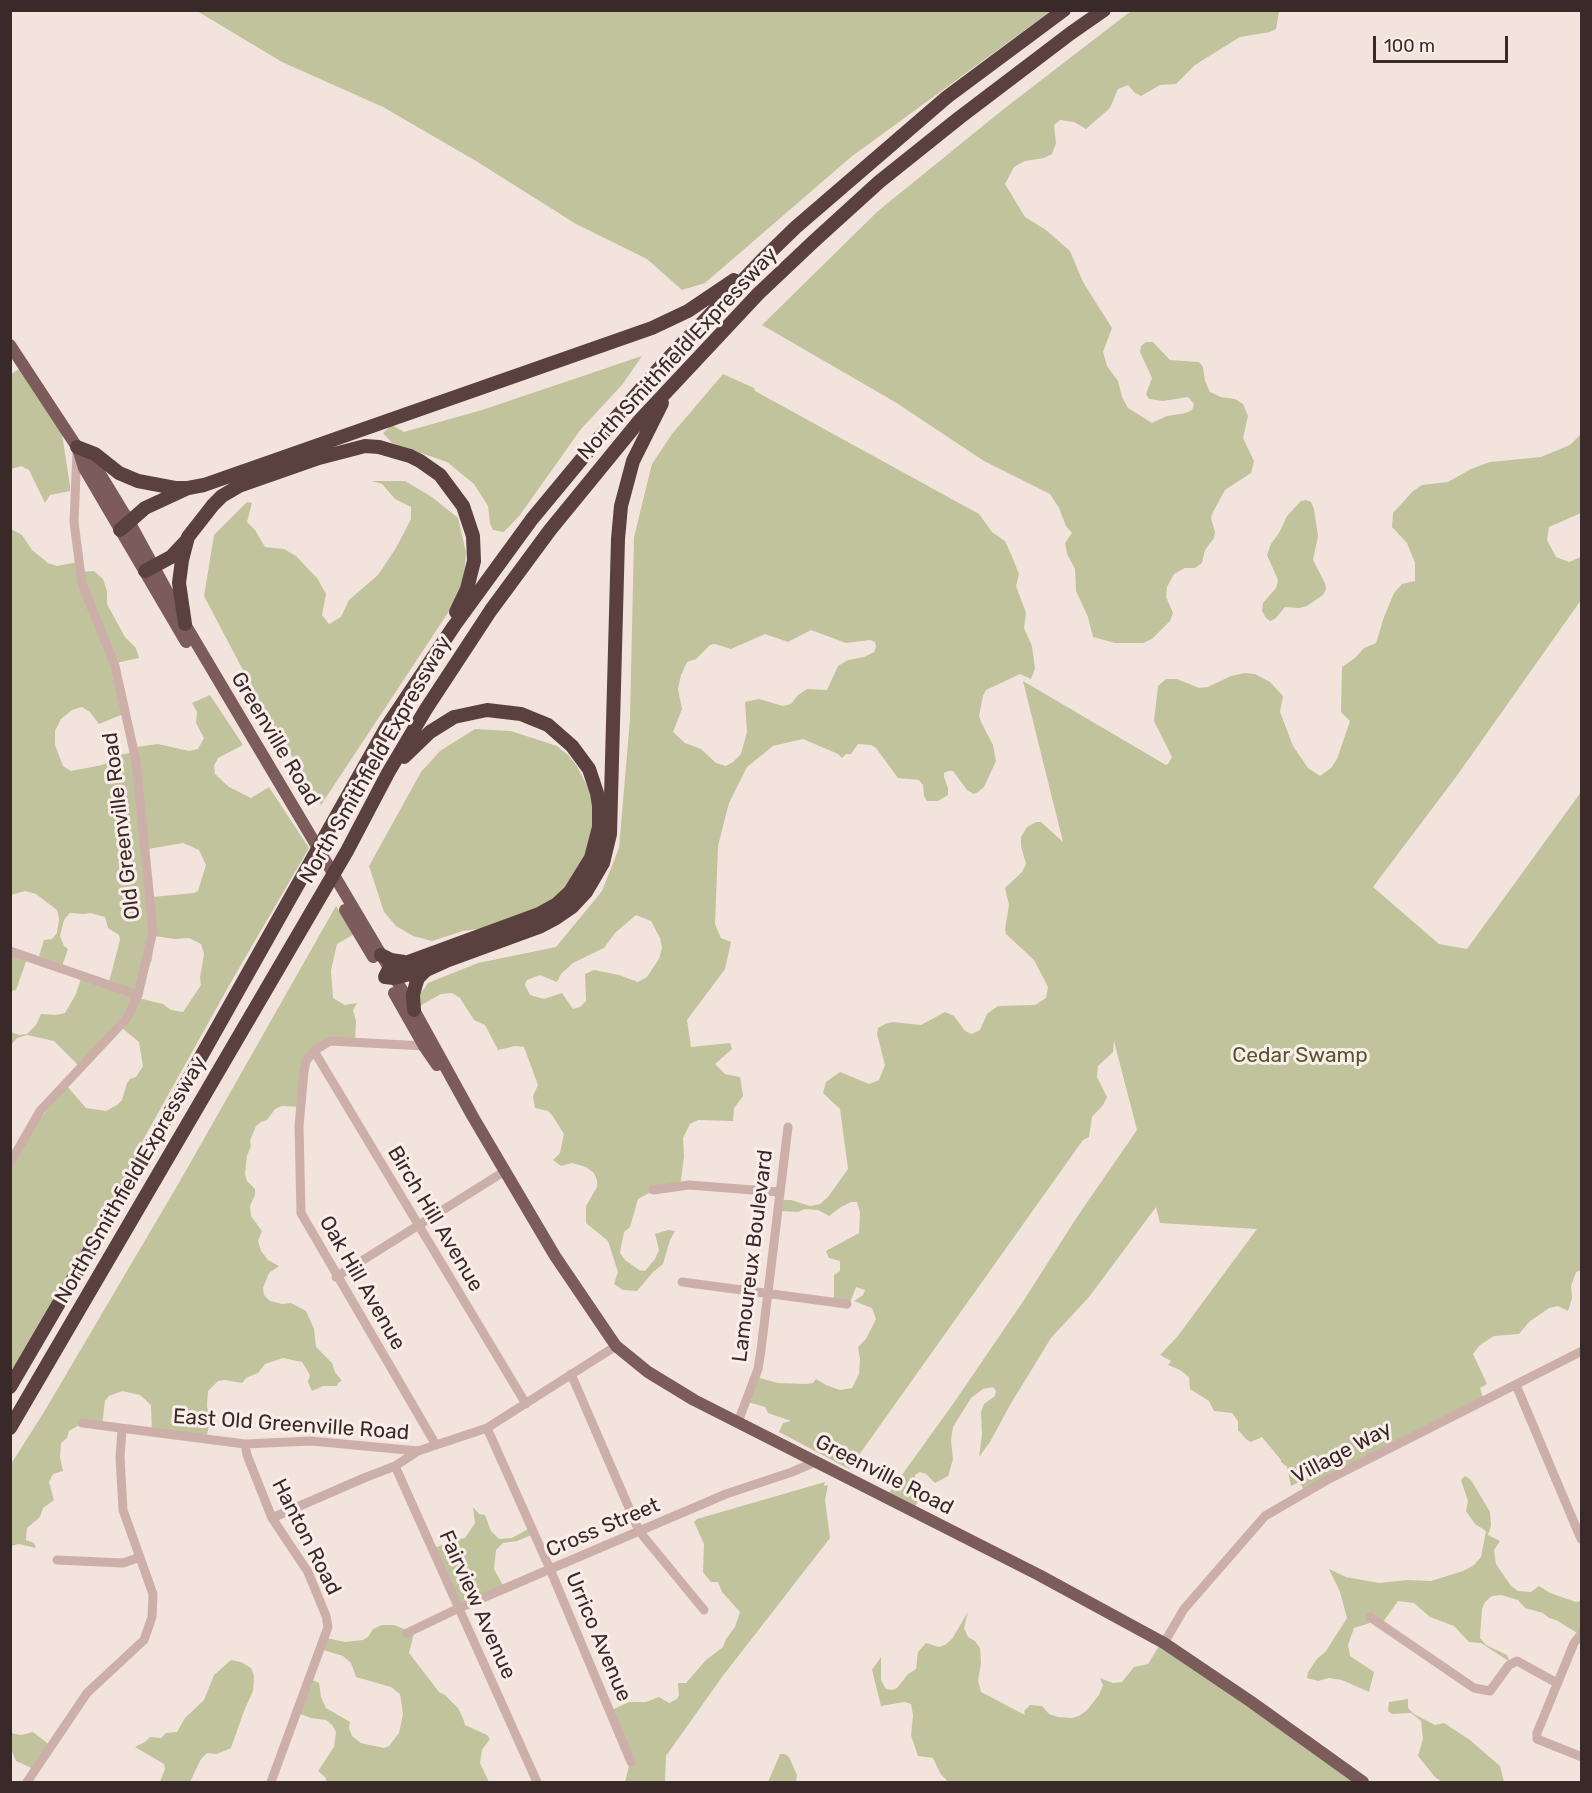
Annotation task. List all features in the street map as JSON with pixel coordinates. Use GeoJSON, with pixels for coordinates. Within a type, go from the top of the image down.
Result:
{"type":"FeatureCollection","features":[{"type":"Feature","properties":{"kind":"highway","name":"North Smithfield Expressway"},"geometry":{"type":"LineString","coordinates":[[10,1387],[149,1149],[386,728],[435,654],[532,519],[590,448],[688,337],[763,259],[862,168],[947,97],[1064,10]]}},
{"type":"Feature","properties":{"kind":"highway","name":"North Smithfield Expressway"},"geometry":{"type":"LineString","coordinates":[[10,1428],[311,913],[426,710],[522,567],[593,475],[640,420],[758,294],[879,182],[1024,68],[1104,10]]}},
{"type":"Feature","properties":{"kind":"highway"},"geometry":{"type":"LineString","coordinates":[[125,526],[145,508],[188,488],[252,469],[652,328],[688,311],[763,259]]}},
{"type":"Feature","properties":{"kind":"highway"},"geometry":{"type":"LineString","coordinates":[[389,975],[426,970],[556,918],[572,907],[586,892],[603,863],[610,834],[618,539],[621,506],[633,461],[670,389]]}},
{"type":"Feature","properties":{"kind":"highway"},"geometry":{"type":"LineString","coordinates":[[77,447],[95,454],[129,478],[156,486],[188,488]]}},
{"type":"Feature","properties":{"kind":"highway"},"geometry":{"type":"LineString","coordinates":[[150,567],[171,557],[213,505],[239,486],[355,448],[379,447],[410,456],[433,469],[452,488],[464,506],[473,536],[473,569],[467,589],[435,654]]}},
{"type":"Feature","properties":{"kind":"highway"},"geometry":{"type":"LineString","coordinates":[[185,624],[179,583],[188,537]]}},
{"type":"Feature","properties":{"kind":"highway"},"geometry":{"type":"LineString","coordinates":[[379,790],[408,753],[430,732],[454,717],[487,710],[520,714],[548,725],[582,757],[589,769],[597,793],[599,827],[595,848],[587,868],[563,898],[539,914],[406,963],[389,975]]}},
{"type":"Feature","properties":{"kind":"highway"},"geometry":{"type":"LineString","coordinates":[[381,955],[406,963]]}},
{"type":"Feature","properties":{"kind":"highway"},"geometry":{"type":"LineString","coordinates":[[414,1010],[413,994],[416,984],[418,978],[426,970]]}},
{"type":"Feature","properties":{"kind":"main road","name":"Greenville Road"},"geometry":{"type":"LineString","coordinates":[[10,345],[77,447],[84,468],[125,526],[185,624],[381,955],[389,975],[414,1010],[473,1117],[555,1256],[615,1346],[632,1361],[667,1385],[1030,1571],[1164,1643],[1363,1782]]}},
{"type":"Feature","properties":{"kind":"main road","name":"Greenville Road"},"geometry":{"type":"LineString","coordinates":[[150,567],[389,975],[424,1046],[473,1117]]}},
{"type":"Feature","properties":{"kind":"street","name":"Old Greenville Road"},"geometry":{"type":"LineString","coordinates":[[10,1163],[40,1110],[127,1018],[138,994],[153,931],[136,761],[115,666],[82,584],[74,522],[77,447]]}},
{"type":"Feature","properties":{"kind":"street"},"geometry":{"type":"LineString","coordinates":[[10,951],[138,994]]}},
{"type":"Feature","properties":{"kind":"street"},"geometry":{"type":"LineString","coordinates":[[315,1051],[325,1043],[336,1040],[424,1046]]}},
{"type":"Feature","properties":{"kind":"street","name":"Oak Hill Avenue"},"geometry":{"type":"LineString","coordinates":[[315,1051],[306,1062],[304,1071],[299,1126],[301,1213],[436,1445]]}},
{"type":"Feature","properties":{"kind":"street","name":"Birch Hill Avenue"},"geometry":{"type":"LineString","coordinates":[[315,1051],[418,1227],[526,1404]]}},
{"type":"Feature","properties":{"kind":"street","name":"Lamoureux Boulevard"},"geometry":{"type":"LineString","coordinates":[[738,1422],[758,1369],[788,1127]]}},
{"type":"Feature","properties":{"kind":"street"},"geometry":{"type":"LineString","coordinates":[[336,1276],[505,1171]]}},
{"type":"Feature","properties":{"kind":"street"},"geometry":{"type":"LineString","coordinates":[[653,1190],[689,1185],[779,1192]]}},
{"type":"Feature","properties":{"kind":"street"},"geometry":{"type":"LineString","coordinates":[[682,1282],[847,1304]]}},
{"type":"Feature","properties":{"kind":"street","name":"East Old Greenville Road"},"geometry":{"type":"LineString","coordinates":[[82,1423],[122,1430],[245,1444],[311,1441],[418,1451],[488,1428],[615,1346]]}},
{"type":"Feature","properties":{"kind":"street","name":"Village Way"},"geometry":{"type":"LineString","coordinates":[[1164,1643],[1184,1610],[1265,1516],[1327,1480],[1581,1351]]}},
{"type":"Feature","properties":{"kind":"street"},"geometry":{"type":"LineString","coordinates":[[571,1374],[639,1531],[704,1610]]}},
{"type":"Feature","properties":{"kind":"street"},"geometry":{"type":"LineString","coordinates":[[1516,1385],[1581,1539]]}},
{"type":"Feature","properties":{"kind":"street","name":"Urrico Avenue"},"geometry":{"type":"LineString","coordinates":[[488,1428],[631,1762]]}},
{"type":"Feature","properties":{"kind":"street"},"geometry":{"type":"LineString","coordinates":[[27,1782],[87,1693],[144,1640],[152,1617],[153,1594],[123,1510],[120,1457],[122,1430]]}},
{"type":"Feature","properties":{"kind":"street","name":"Hanton Road"},"geometry":{"type":"LineString","coordinates":[[245,1444],[247,1455],[272,1518],[308,1572],[328,1626],[271,1782]]}},
{"type":"Feature","properties":{"kind":"street"},"geometry":{"type":"LineString","coordinates":[[272,1518],[395,1466],[418,1451]]}},
{"type":"Feature","properties":{"kind":"street","name":"Cross Street"},"geometry":{"type":"LineString","coordinates":[[407,1634],[459,1608],[726,1494],[792,1472],[815,1461]]}},
{"type":"Feature","properties":{"kind":"street","name":"Fairview Avenue"},"geometry":{"type":"LineString","coordinates":[[395,1466],[537,1782]]}},
{"type":"Feature","properties":{"kind":"street"},"geometry":{"type":"LineString","coordinates":[[57,1560],[123,1563],[140,1557]]}},
{"type":"Feature","properties":{"kind":"street"},"geometry":{"type":"LineString","coordinates":[[1370,1617],[1474,1688],[1490,1691],[1509,1665],[1517,1661],[1557,1683]]}},
{"type":"Feature","properties":{"kind":"street"},"geometry":{"type":"LineString","coordinates":[[1581,1633],[1574,1643],[1537,1732],[1537,1738],[1581,1757]]}},
{"type":"Feature","properties":{"kind":"green space"},"geometry":{"type":"Polygon","coordinates":[[[197,11],[1051,11],[851,157],[705,283],[682,290],[647,259],[576,224],[476,161],[383,107],[282,62],[197,11]]]}},
{"type":"Feature","properties":{"kind":"green space"},"geometry":{"type":"Polygon","coordinates":[[[1131,11],[1279,11],[1276,29],[1240,37],[1195,65],[1176,84],[1160,85],[1141,96],[1128,85],[1118,89],[1110,108],[1086,129],[1074,122],[1060,120],[1054,125],[1056,143],[1052,154],[1044,158],[1025,161],[1014,167],[1005,184],[1025,217],[1046,230],[1070,251],[1083,282],[1112,328],[1103,352],[1107,366],[1118,381],[1122,397],[1128,408],[1152,423],[1167,416],[1192,410],[1194,404],[1188,397],[1163,401],[1149,399],[1146,394],[1152,378],[1140,352],[1141,346],[1146,342],[1153,342],[1170,360],[1199,362],[1203,367],[1205,381],[1210,392],[1221,397],[1235,399],[1243,404],[1248,416],[1243,438],[1254,461],[1251,473],[1225,490],[1213,512],[1211,518],[1215,532],[1214,538],[1205,550],[1202,563],[1195,568],[1185,568],[1174,574],[1167,587],[1166,597],[1173,613],[1170,621],[1152,639],[1143,643],[1115,643],[1093,637],[1088,617],[1076,591],[1075,569],[1067,554],[1065,543],[1072,533],[1050,494],[984,461],[895,402],[762,325],[878,211],[1005,108],[1131,11]]]}},
{"type":"Feature","properties":{"kind":"green space"},"geometry":{"type":"Polygon","coordinates":[[[642,356],[622,385],[581,429],[520,515],[504,532],[493,530],[488,506],[474,484],[447,462],[392,443],[383,433],[392,425],[404,432],[482,410],[642,356]]]}},
{"type":"Feature","properties":{"kind":"green space"},"geometry":{"type":"Polygon","coordinates":[[[24,366],[62,434],[70,486],[70,491],[50,495],[45,503],[29,470],[21,466],[11,469],[11,374],[24,366]]]}},
{"type":"Feature","properties":{"kind":"green space"},"geometry":{"type":"Polygon","coordinates":[[[723,374],[754,388],[755,391],[979,514],[992,532],[1005,541],[1019,574],[1016,586],[1026,613],[1024,628],[1032,646],[1035,669],[1031,679],[1020,674],[986,690],[983,696],[979,716],[993,745],[996,761],[984,787],[974,794],[967,790],[953,771],[948,771],[944,773],[944,777],[948,795],[938,801],[927,801],[923,785],[919,780],[898,778],[876,748],[871,745],[858,744],[851,754],[846,754],[842,758],[838,754],[803,739],[773,746],[747,767],[729,803],[718,846],[715,924],[721,938],[731,942],[725,969],[687,1020],[691,1047],[730,1043],[732,1049],[715,1064],[725,1074],[740,1077],[743,1096],[734,1108],[733,1121],[698,1120],[690,1124],[683,1138],[684,1157],[680,1186],[653,1191],[638,1199],[630,1227],[624,1232],[620,1253],[625,1260],[639,1270],[645,1271],[659,1250],[655,1234],[668,1230],[675,1231],[663,1264],[637,1291],[623,1290],[614,1284],[618,1272],[608,1241],[586,1223],[586,1206],[597,1187],[594,1173],[586,1167],[572,1163],[561,1166],[553,1160],[560,1153],[564,1134],[548,1111],[535,1108],[533,1096],[538,1085],[524,1047],[515,1046],[498,1050],[485,1025],[474,1020],[460,998],[452,993],[441,994],[416,1008],[412,1006],[428,983],[478,963],[556,947],[602,891],[619,848],[630,719],[634,537],[652,464],[672,434],[723,374]],[[811,630],[788,642],[765,634],[731,649],[715,644],[710,645],[696,659],[687,662],[678,689],[682,709],[673,732],[685,743],[701,749],[716,763],[726,766],[741,754],[747,732],[745,702],[759,699],[783,706],[791,704],[807,689],[827,690],[838,666],[848,660],[864,657],[874,652],[876,647],[875,642],[870,640],[846,643],[811,630]],[[636,915],[615,933],[604,948],[573,963],[561,974],[557,982],[540,975],[527,980],[525,985],[530,995],[544,999],[562,993],[573,1009],[580,1007],[586,1001],[585,974],[594,970],[638,982],[647,977],[659,959],[662,948],[660,938],[651,921],[636,915]]]}},
{"type":"Feature","properties":{"kind":"green space","name":"Cedar Swamp"},"geometry":{"type":"Polygon","coordinates":[[[1581,434],[1581,513],[1549,527],[1547,540],[1556,557],[1569,562],[1581,557],[1581,600],[1456,777],[1373,887],[1439,944],[1467,949],[1581,792],[1582,1270],[1576,1272],[1571,1286],[1572,1298],[1568,1311],[1558,1306],[1549,1308],[1529,1322],[1519,1334],[1494,1336],[1480,1345],[1473,1354],[1487,1384],[1480,1388],[1483,1398],[1304,1490],[1299,1482],[1291,1486],[1287,1467],[1262,1437],[1251,1442],[1247,1440],[1238,1430],[1238,1421],[1232,1413],[1214,1411],[1209,1401],[1190,1389],[1189,1377],[1168,1365],[1171,1361],[1160,1355],[1177,1337],[1257,1229],[1160,1223],[1156,1207],[1089,1297],[1051,1338],[979,1457],[982,1435],[981,1412],[984,1404],[995,1396],[996,1391],[993,1387],[983,1389],[971,1398],[953,1427],[951,1440],[953,1459],[948,1476],[935,1483],[926,1474],[920,1472],[915,1475],[915,1480],[923,1490],[913,1511],[886,1497],[953,1404],[1137,1130],[1114,1041],[1113,1052],[1098,1066],[1097,1077],[1107,1097],[1092,1117],[1089,1137],[1083,1140],[849,1469],[779,1432],[783,1423],[791,1421],[768,1413],[765,1407],[748,1402],[756,1377],[778,1383],[806,1384],[813,1383],[816,1379],[840,1390],[852,1388],[859,1374],[858,1347],[866,1339],[876,1319],[872,1308],[854,1301],[863,1295],[865,1290],[856,1287],[850,1303],[834,1301],[834,1275],[840,1271],[840,1261],[829,1258],[826,1251],[859,1233],[860,1212],[857,1202],[841,1207],[829,1216],[818,1210],[780,1211],[780,1200],[791,1200],[810,1206],[820,1204],[828,1197],[848,1169],[840,1109],[823,1093],[826,1082],[840,1072],[869,1084],[879,1080],[885,1065],[877,1034],[878,1028],[885,1024],[892,1022],[921,1025],[945,1012],[954,1016],[965,1031],[972,1034],[980,1030],[987,1014],[998,1006],[1035,1005],[1046,998],[1048,987],[1034,960],[1006,934],[1005,929],[1009,905],[1005,888],[1022,872],[1026,864],[1021,837],[1027,827],[1041,822],[1063,842],[1023,681],[1166,765],[1172,757],[1154,721],[1158,686],[1166,679],[1177,679],[1199,688],[1208,687],[1231,676],[1245,673],[1255,674],[1270,682],[1283,696],[1280,712],[1293,746],[1308,768],[1320,776],[1331,768],[1337,759],[1350,721],[1341,712],[1342,667],[1364,648],[1376,643],[1394,593],[1402,584],[1415,581],[1415,563],[1407,543],[1392,527],[1393,513],[1413,491],[1422,485],[1448,482],[1471,469],[1490,462],[1541,457],[1570,445],[1581,434]]]}},
{"type":"Feature","properties":{"kind":"green space"},"geometry":{"type":"Polygon","coordinates":[[[372,481],[405,481],[432,497],[458,518],[466,552],[463,590],[321,805],[264,710],[204,596],[214,535],[247,502],[252,503],[247,522],[255,530],[265,547],[284,549],[296,556],[317,578],[326,594],[322,615],[329,624],[341,617],[349,600],[378,575],[396,548],[411,519],[411,507],[395,499],[382,484],[372,481]]]}},
{"type":"Feature","properties":{"kind":"green space"},"geometry":{"type":"Polygon","coordinates":[[[1301,501],[1311,502],[1314,509],[1318,536],[1313,560],[1326,589],[1323,595],[1307,606],[1285,607],[1275,619],[1270,621],[1262,611],[1263,603],[1276,588],[1278,580],[1267,555],[1287,516],[1301,501]]]}},
{"type":"Feature","properties":{"kind":"green space"},"geometry":{"type":"Polygon","coordinates":[[[11,529],[22,535],[32,550],[48,563],[57,566],[78,562],[82,572],[94,571],[103,579],[107,591],[107,604],[125,637],[136,648],[139,658],[116,663],[126,713],[99,724],[90,712],[82,707],[72,710],[61,719],[55,731],[55,745],[63,766],[71,771],[102,765],[114,756],[135,752],[136,747],[158,744],[189,751],[198,749],[204,738],[196,723],[197,712],[192,703],[210,695],[243,745],[218,758],[214,766],[215,774],[229,787],[251,798],[269,787],[309,848],[231,982],[138,1149],[133,1164],[11,1371],[11,1150],[15,1152],[66,1085],[86,1108],[106,1111],[122,1100],[127,1083],[136,1077],[143,1066],[139,1042],[122,1028],[80,1067],[54,1041],[27,1035],[17,1038],[11,1049],[11,1032],[19,1035],[27,1034],[36,1025],[41,1014],[65,1013],[76,994],[82,975],[109,982],[120,940],[119,935],[108,928],[105,917],[90,913],[70,913],[64,920],[60,936],[64,946],[68,949],[62,966],[39,956],[44,940],[52,939],[57,933],[59,919],[57,910],[36,894],[25,891],[11,895],[11,529]],[[183,843],[148,849],[153,897],[198,891],[206,865],[199,850],[183,843]],[[154,936],[152,959],[138,998],[183,1012],[201,985],[204,954],[201,944],[189,938],[154,936]]]}},
{"type":"Feature","properties":{"kind":"green space"},"geometry":{"type":"Polygon","coordinates":[[[475,729],[511,731],[557,746],[577,766],[590,792],[599,825],[591,858],[560,897],[502,926],[463,931],[432,941],[413,936],[396,926],[384,912],[369,866],[421,772],[440,751],[475,729]]]}},
{"type":"Feature","properties":{"kind":"green space"},"geometry":{"type":"Polygon","coordinates":[[[336,906],[354,934],[337,944],[331,970],[333,998],[345,1005],[357,1003],[353,1010],[356,1021],[355,1041],[338,1041],[311,1057],[300,1107],[282,1106],[275,1109],[267,1120],[256,1126],[250,1141],[245,1174],[247,1181],[255,1189],[250,1206],[251,1216],[262,1231],[258,1241],[261,1251],[268,1260],[279,1266],[269,1273],[263,1288],[264,1295],[270,1301],[282,1304],[291,1303],[306,1311],[314,1329],[316,1347],[332,1363],[342,1381],[337,1386],[323,1386],[312,1391],[308,1382],[310,1375],[302,1362],[283,1358],[265,1364],[258,1373],[246,1378],[242,1383],[218,1381],[208,1391],[207,1406],[210,1420],[206,1440],[152,1433],[151,1405],[140,1395],[122,1391],[109,1396],[105,1401],[102,1426],[81,1424],[69,1431],[67,1438],[61,1443],[60,1457],[63,1471],[53,1474],[49,1482],[54,1500],[43,1508],[40,1517],[27,1528],[26,1540],[34,1543],[36,1548],[19,1544],[11,1546],[11,1464],[180,1181],[336,906]]]}},
{"type":"Feature","properties":{"kind":"green space"},"geometry":{"type":"Polygon","coordinates":[[[11,949],[28,956],[16,990],[11,991],[11,949]]]}},
{"type":"Feature","properties":{"kind":"green space"},"geometry":{"type":"Polygon","coordinates":[[[1465,1476],[1471,1480],[1490,1512],[1491,1526],[1488,1535],[1500,1541],[1494,1550],[1496,1564],[1511,1586],[1518,1591],[1531,1592],[1539,1586],[1550,1593],[1576,1602],[1581,1601],[1582,1636],[1543,1613],[1525,1608],[1518,1600],[1501,1595],[1492,1596],[1485,1602],[1482,1609],[1480,1638],[1486,1645],[1507,1655],[1510,1662],[1481,1643],[1469,1642],[1454,1626],[1430,1617],[1414,1603],[1398,1601],[1383,1622],[1376,1621],[1354,1628],[1348,1645],[1350,1656],[1374,1672],[1369,1692],[1342,1680],[1329,1678],[1318,1681],[1307,1678],[1308,1672],[1326,1651],[1347,1618],[1340,1592],[1329,1569],[1346,1577],[1379,1583],[1407,1580],[1431,1581],[1463,1571],[1474,1565],[1481,1557],[1486,1531],[1475,1524],[1466,1511],[1468,1501],[1461,1480],[1465,1476]]]}},
{"type":"Feature","properties":{"kind":"green space"},"geometry":{"type":"Polygon","coordinates":[[[825,1482],[824,1486],[828,1485],[825,1500],[830,1538],[722,1677],[666,1756],[665,1782],[625,1782],[631,1758],[612,1710],[629,1702],[646,1702],[659,1697],[669,1703],[677,1699],[678,1683],[686,1683],[706,1660],[723,1647],[735,1627],[740,1612],[722,1592],[718,1582],[711,1582],[703,1572],[704,1544],[694,1522],[697,1519],[825,1482]]]}},
{"type":"Feature","properties":{"kind":"green space"},"geometry":{"type":"Polygon","coordinates":[[[473,1507],[479,1514],[485,1515],[491,1531],[499,1539],[512,1538],[530,1528],[534,1534],[517,1541],[503,1543],[496,1550],[494,1569],[505,1589],[461,1608],[435,1548],[465,1538],[475,1523],[473,1507]]]}},
{"type":"Feature","properties":{"kind":"green space"},"geometry":{"type":"Polygon","coordinates":[[[968,1612],[964,1628],[968,1637],[980,1648],[981,1663],[978,1681],[981,1692],[1025,1715],[1024,1711],[1030,1705],[1042,1706],[1049,1714],[1058,1717],[1079,1716],[1099,1695],[1103,1685],[1100,1678],[1113,1683],[1122,1682],[1134,1667],[1148,1664],[1159,1646],[1364,1782],[948,1782],[940,1773],[933,1758],[918,1756],[911,1735],[913,1715],[911,1704],[905,1702],[881,1706],[872,1670],[881,1657],[881,1680],[886,1689],[897,1688],[908,1674],[916,1669],[918,1652],[926,1643],[939,1647],[945,1645],[952,1639],[968,1612]]]}},
{"type":"Feature","properties":{"kind":"green space"},"geometry":{"type":"Polygon","coordinates":[[[382,1625],[394,1625],[414,1633],[409,1653],[439,1692],[458,1708],[465,1725],[487,1735],[490,1739],[482,1750],[480,1763],[489,1782],[327,1782],[318,1771],[334,1747],[336,1732],[326,1720],[311,1718],[292,1711],[308,1678],[319,1683],[321,1697],[326,1708],[350,1722],[349,1728],[352,1736],[361,1743],[384,1748],[389,1746],[399,1733],[403,1714],[400,1694],[391,1687],[356,1677],[351,1663],[343,1656],[317,1648],[322,1637],[345,1642],[363,1640],[373,1629],[382,1625]]]}},
{"type":"Feature","properties":{"kind":"green space"},"geometry":{"type":"Polygon","coordinates":[[[231,1660],[241,1662],[251,1668],[254,1676],[253,1691],[231,1748],[217,1754],[207,1753],[201,1759],[190,1782],[160,1782],[165,1769],[164,1764],[135,1747],[150,1737],[161,1738],[166,1733],[177,1732],[185,1718],[204,1700],[214,1675],[231,1660]]]}},
{"type":"Feature","properties":{"kind":"green space"},"geometry":{"type":"Polygon","coordinates":[[[1408,1699],[1408,1708],[1414,1714],[1435,1725],[1444,1723],[1470,1740],[1500,1766],[1504,1782],[1442,1782],[1435,1777],[1418,1756],[1423,1739],[1421,1721],[1411,1713],[1392,1714],[1388,1711],[1389,1702],[1408,1699]]]}},
{"type":"Feature","properties":{"kind":"green space"},"geometry":{"type":"Polygon","coordinates":[[[33,1732],[51,1746],[36,1770],[16,1761],[11,1749],[11,1733],[21,1735],[33,1732]]]}},
{"type":"Feature","properties":{"kind":"green space"},"geometry":{"type":"Polygon","coordinates":[[[780,1754],[789,1757],[797,1775],[796,1782],[768,1782],[780,1754]]]}}]}
